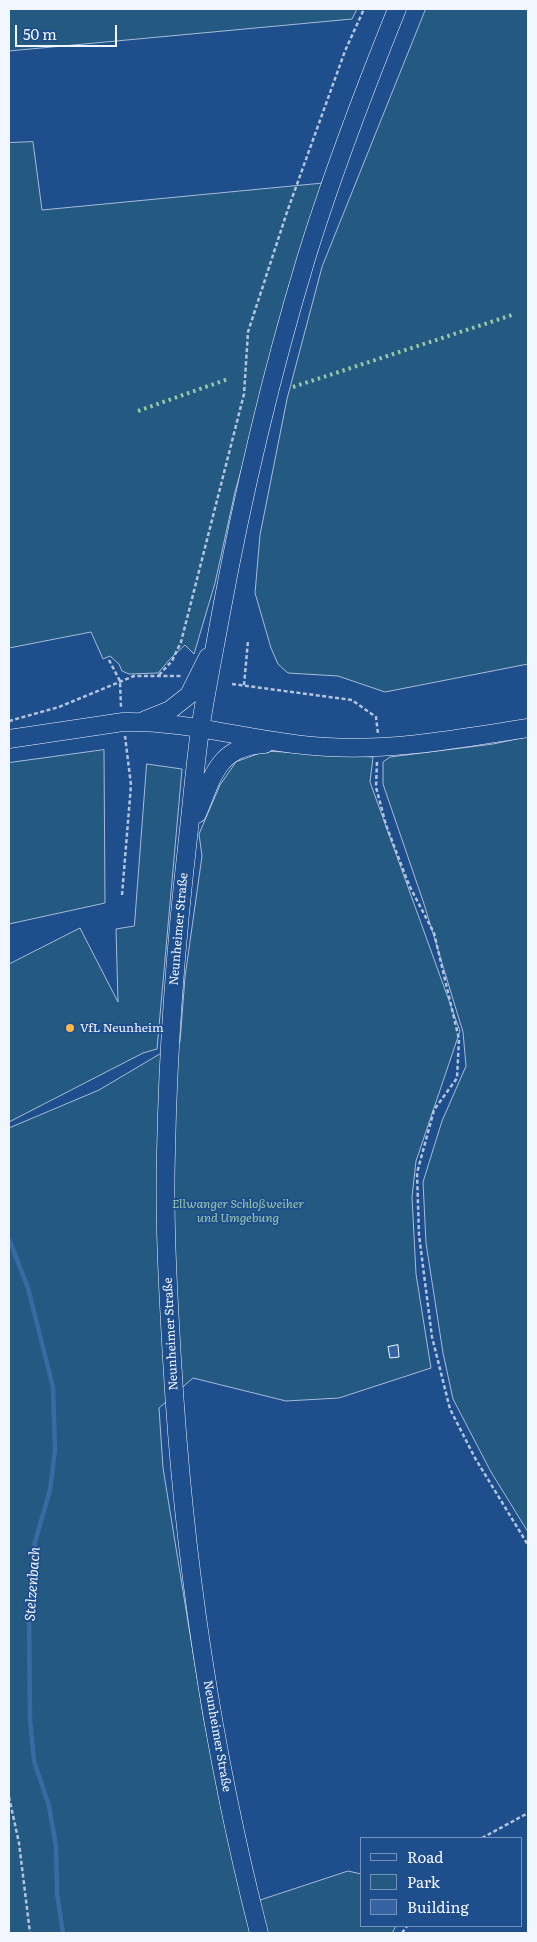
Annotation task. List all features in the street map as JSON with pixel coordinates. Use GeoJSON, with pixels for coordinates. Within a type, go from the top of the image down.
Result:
{"type":"FeatureCollection","features":[{"type":"Feature","properties":{"kind":"street","name":"Neunheimer Straße"},"geometry":{"type":"LineString","coordinates":[[259,1933],[220,1756],[204,1664],[185,1525],[176,1439],[167,1262],[166,1155],[174,978],[201,729],[230,562],[257,439],[304,264],[352,126],[397,9]]}},
{"type":"Feature","properties":{"kind":"street"},"geometry":{"type":"LineString","coordinates":[[142,722],[170,710],[189,695],[216,643]]}},
{"type":"Feature","properties":{"kind":"street"},"geometry":{"type":"LineString","coordinates":[[9,739],[123,722],[142,722],[201,729],[285,743],[328,747],[377,739],[422,744],[528,728]]}},
{"type":"Feature","properties":{"kind":"street"},"geometry":{"type":"LineString","coordinates":[[189,831],[219,764],[248,745],[285,743]]}},
{"type":"Feature","properties":{"kind":"path"},"geometry":{"type":"LineString","coordinates":[[159,675],[172,661],[181,642],[244,394],[248,332],[287,212],[345,51],[364,9]]}},
{"type":"Feature","properties":{"kind":"path"},"geometry":{"type":"LineString","coordinates":[[244,685],[248,641]]}},
{"type":"Feature","properties":{"kind":"path"},"geometry":{"type":"LineString","coordinates":[[109,660],[120,681],[120,698],[131,786],[122,895]]}},
{"type":"Feature","properties":{"kind":"path"},"geometry":{"type":"LineString","coordinates":[[9,721],[59,707],[134,676],[159,675],[183,677]]}},
{"type":"Feature","properties":{"kind":"path"},"geometry":{"type":"LineString","coordinates":[[232,684],[352,700],[376,717],[376,787],[378,796],[386,825],[409,885],[434,933],[459,1039],[456,1078],[434,1110],[417,1173],[419,1235],[432,1338],[450,1409],[475,1458],[528,1545]]}},
{"type":"Feature","properties":{"kind":"path"},"geometry":{"type":"LineString","coordinates":[[9,1797],[19,1842],[30,1933]]}},
{"type":"Feature","properties":{"kind":"path"},"geometry":{"type":"LineString","coordinates":[[484,1837],[528,1813]]}},
{"type":"Feature","properties":{"kind":"green space"},"geometry":{"type":"Polygon","coordinates":[[[9,9],[357,9],[352,19],[9,51],[9,9]]]}},
{"type":"Feature","properties":{"kind":"green space"},"geometry":{"type":"Polygon","coordinates":[[[426,9],[528,9],[528,664],[385,692],[338,676],[288,673],[278,664],[271,648],[255,593],[260,535],[287,399],[322,267],[426,9]]]}},
{"type":"Feature","properties":{"kind":"green space"},"geometry":{"type":"Polygon","coordinates":[[[33,142],[42,210],[323,183],[235,492],[215,583],[194,654],[185,645],[158,673],[129,674],[122,671],[119,664],[110,656],[103,659],[91,632],[9,648],[9,143],[33,142]]]}},
{"type":"Feature","properties":{"kind":"green space"},"geometry":{"type":"Polygon","coordinates":[[[528,737],[528,1532],[491,1472],[453,1399],[443,1353],[426,1243],[423,1182],[442,1121],[466,1066],[463,1032],[424,904],[383,784],[383,762],[390,757],[493,744],[528,737]]]}},
{"type":"Feature","properties":{"kind":"green space"},"geometry":{"type":"Polygon","coordinates":[[[104,750],[105,903],[9,924],[9,763],[104,750]]]}},
{"type":"Feature","properties":{"kind":"green space","name":"Ellwanger Schloßweiher und Umgebung"},"geometry":{"type":"Polygon","coordinates":[[[266,751],[373,757],[370,782],[460,1031],[416,1161],[412,1197],[416,1274],[431,1368],[339,1398],[286,1401],[193,1378],[159,1408],[163,1468],[203,1714],[221,1806],[245,1905],[348,1871],[360,1874],[360,1927],[395,1927],[392,1933],[9,1933],[9,1128],[99,1090],[180,1042],[185,977],[202,856],[199,834],[220,785],[236,762],[266,751]]]}},
{"type":"Feature","properties":{"kind":"green space","name":"VfL Neunheim"},"geometry":{"type":"Polygon","coordinates":[[[147,764],[182,769],[157,1049],[143,1053],[9,1122],[9,964],[80,928],[118,1002],[116,929],[134,926],[147,764]]]}},
{"type":"Feature","properties":{"kind":"building"},"geometry":{"type":"Polygon","coordinates":[[[398,1345],[399,1357],[390,1358],[388,1347],[398,1345]]]}},
{"type":"Feature","properties":{"kind":"waterway","name":"Stelzenbach"},"geometry":{"type":"LineString","coordinates":[[9,1239],[28,1288],[53,1387],[55,1450],[50,1490],[35,1542],[29,1608],[30,1719],[34,1761],[49,1806],[56,1846],[57,1893],[63,1933]]}},
{"type":"Feature","properties":{"kind":"hedge"},"geometry":{"type":"LineString","coordinates":[[293,387],[512,315]]}},
{"type":"Feature","properties":{"kind":"hedge"},"geometry":{"type":"LineString","coordinates":[[138,411],[228,379]]}},
{"type":"Feature","properties":{"kind":"place","name":"VfL Neunheim"},"geometry":{"type":"Point","coordinates":[70,1028]}}]}
